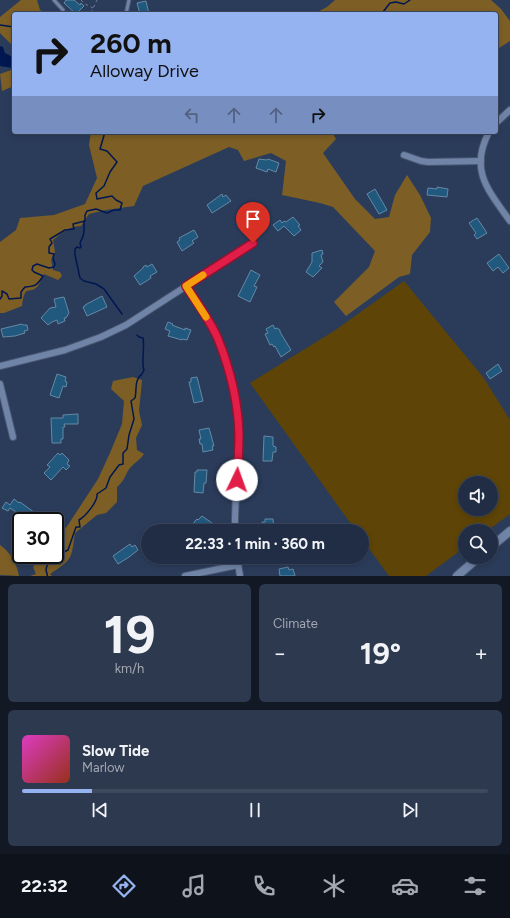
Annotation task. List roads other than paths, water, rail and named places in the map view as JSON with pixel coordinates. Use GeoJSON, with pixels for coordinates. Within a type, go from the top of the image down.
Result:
{"type":"FeatureCollection","features":[{"type":"Feature","properties":{"kind":"street"},"geometry":{"type":"LineString","coordinates":[[498,121],[510,110]]}},
{"type":"Feature","properties":{"kind":"street"},"geometry":{"type":"LineString","coordinates":[[488,134],[483,143],[480,154],[482,176],[489,192],[510,221]]}},
{"type":"Feature","properties":{"kind":"street"},"geometry":{"type":"LineString","coordinates":[[404,155],[428,162],[481,161]]}},
{"type":"Feature","properties":{"kind":"street"},"geometry":{"type":"LineString","coordinates":[[0,366],[64,350],[101,338],[126,325],[253,243]]}},
{"type":"Feature","properties":{"kind":"street"},"geometry":{"type":"LineString","coordinates":[[186,286],[204,313],[217,338],[228,367],[234,390],[238,412],[239,434],[235,524]]}},
{"type":"Feature","properties":{"kind":"street"},"geometry":{"type":"LineString","coordinates":[[0,384],[13,437]]}},
{"type":"Feature","properties":{"kind":"street"},"geometry":{"type":"LineString","coordinates":[[498,541],[510,531]]}},
{"type":"Feature","properties":{"kind":"street"},"geometry":{"type":"LineString","coordinates":[[457,576],[471,564]]}},
{"type":"Feature","properties":{"kind":"street"},"geometry":{"type":"LineString","coordinates":[[185,576],[238,566],[240,576]]}},
{"type":"Feature","properties":{"kind":"lane"},"geometry":{"type":"LineString","coordinates":[[54,0],[63,10]]}},
{"type":"Feature","properties":{"kind":"lane"},"geometry":{"type":"LineString","coordinates":[[126,12],[129,0]]}},
{"type":"Feature","properties":{"kind":"waterway"},"geometry":{"type":"LineString","coordinates":[[383,12],[390,3],[396,2],[404,4],[410,0]]}},
{"type":"Feature","properties":{"kind":"waterway"},"geometry":{"type":"LineString","coordinates":[[0,25],[12,27]]}},
{"type":"Feature","properties":{"kind":"waterway"},"geometry":{"type":"LineString","coordinates":[[0,299],[2,296],[2,291],[7,294],[9,299],[21,298],[21,292],[25,287],[34,286],[37,284],[43,276],[34,272],[32,270],[33,266],[37,264],[49,268],[54,267],[54,254],[49,253],[49,247],[52,243],[50,239],[65,230],[74,229],[73,224],[85,221],[87,211],[96,209],[107,213],[114,210],[120,210],[122,203],[112,196],[97,199],[96,193],[104,186],[110,172],[117,162],[107,151],[100,149],[104,134]]}},
{"type":"Feature","properties":{"kind":"waterway"},"geometry":{"type":"LineString","coordinates":[[84,221],[84,232],[80,243],[81,247],[77,247],[75,249],[80,278],[84,281],[96,284],[104,289],[122,314]]}},
{"type":"Feature","properties":{"kind":"waterway"},"geometry":{"type":"LineString","coordinates":[[47,576],[46,570],[48,564],[54,558],[68,550],[76,527],[80,527],[79,520],[91,508],[96,500],[97,494],[106,488],[110,477],[119,465],[123,464],[123,453],[127,449],[129,435],[134,419],[131,401],[135,398],[137,382],[139,376],[144,370],[143,338],[137,335]]}}]}
